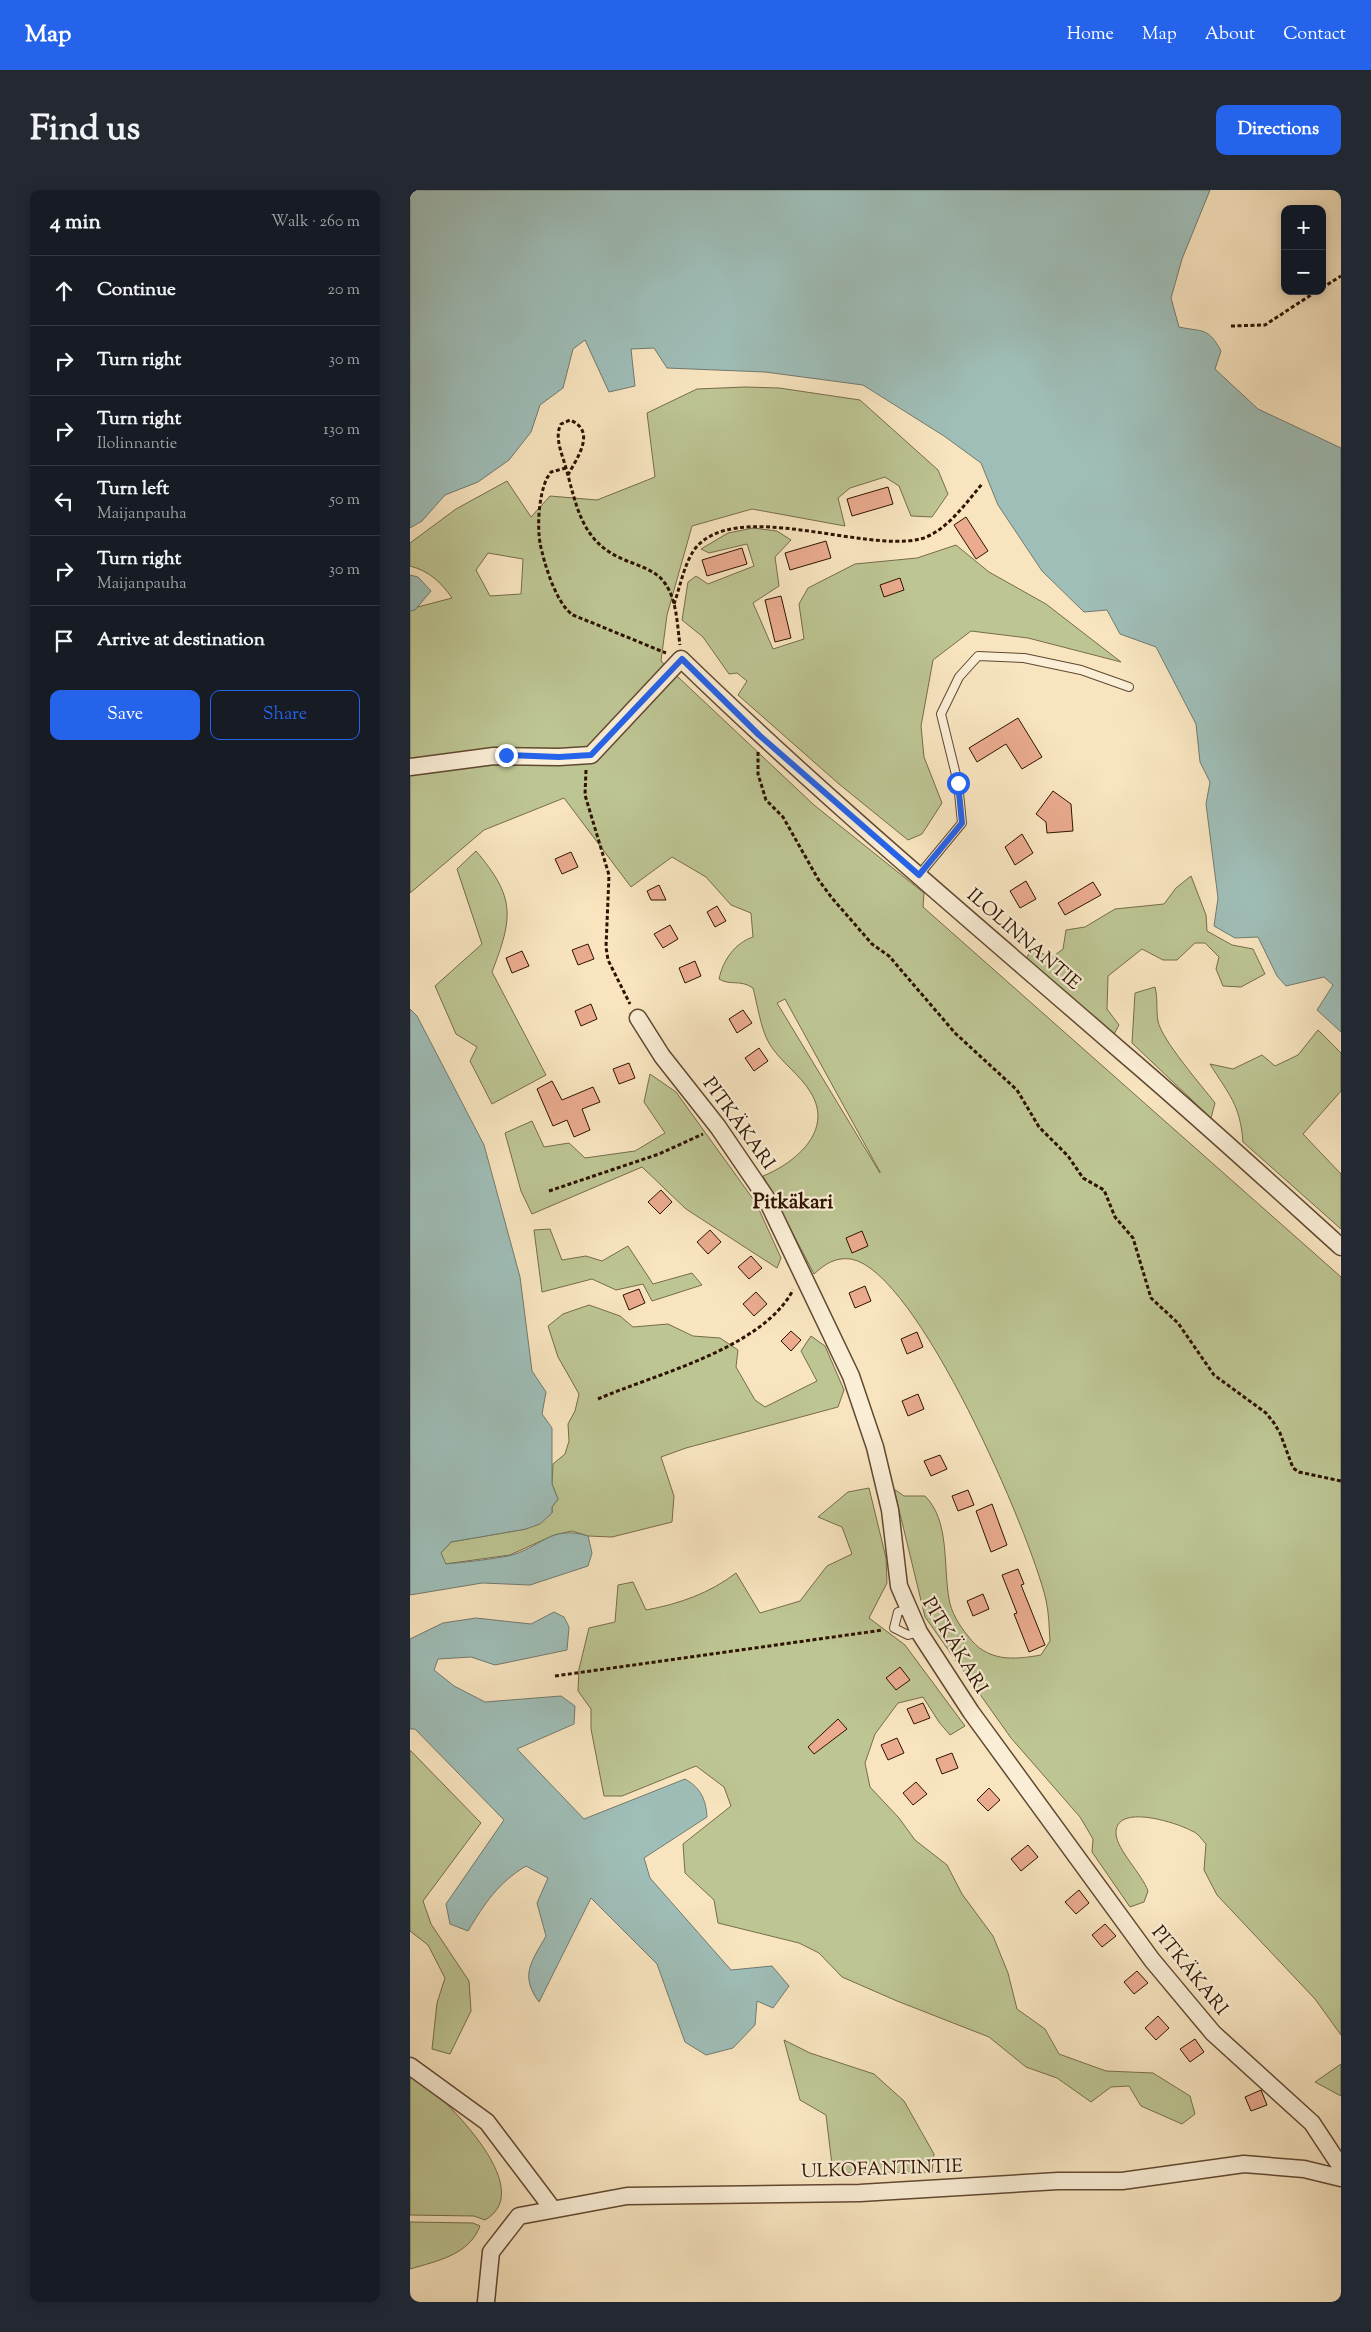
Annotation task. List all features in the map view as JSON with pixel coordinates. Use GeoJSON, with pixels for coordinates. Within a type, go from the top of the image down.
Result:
{"type":"FeatureCollection","features":[{"type":"Feature","properties":{"kind":"street","name":"ILOLINNANTIE"},"geometry":{"type":"LineString","coordinates":[[682,659],[759,735],[1047,988],[1122,1051],[1341,1247]]}},
{"type":"Feature","properties":{"kind":"street"},"geometry":{"type":"LineString","coordinates":[[410,767],[494,756],[559,757],[591,755],[682,659]]}},
{"type":"Feature","properties":{"kind":"street","name":"PITKÄKARI"},"geometry":{"type":"LineString","coordinates":[[638,1018],[662,1056],[718,1128],[765,1196],[858,1393],[875,1447],[890,1510],[899,1586],[919,1632],[971,1712],[1152,1960],[1213,2033],[1312,2123],[1341,2167]]}},
{"type":"Feature","properties":{"kind":"street"},"geometry":{"type":"LineString","coordinates":[[410,2066],[487,2122],[552,2208]]}},
{"type":"Feature","properties":{"kind":"street","name":"ULKOFANTINTIE"},"geometry":{"type":"LineString","coordinates":[[486,2302],[491,2252],[519,2216],[552,2208],[627,2196],[860,2193],[1058,2181],[1122,2181],[1244,2164],[1304,2169],[1341,2178]]}},
{"type":"Feature","properties":{"kind":"lane"},"geometry":{"type":"LineString","coordinates":[[919,875],[962,823],[958,783],[942,714],[959,677],[978,656],[1024,658],[1080,670],[1129,687]]}},
{"type":"Feature","properties":{"kind":"lane"},"geometry":{"type":"LineString","coordinates":[[908,1609],[898,1612],[894,1628],[908,1635],[919,1632]]}},
{"type":"Feature","properties":{"kind":"path"},"geometry":{"type":"LineString","coordinates":[[1326,285],[1341,276]]}},
{"type":"Feature","properties":{"kind":"path"},"geometry":{"type":"LineString","coordinates":[[1231,326],[1265,325],[1311,295]]}},
{"type":"Feature","properties":{"kind":"path"},"geometry":{"type":"LineString","coordinates":[[568,475],[580,452],[584,435],[581,428],[570,420],[564,421],[558,430],[557,436],[568,475],[581,519],[590,536],[609,553],[656,574],[669,588],[674,604],[682,659]]}},
{"type":"Feature","properties":{"kind":"path"},"geometry":{"type":"LineString","coordinates":[[566,468],[552,472],[544,484],[539,524],[540,542],[561,604],[573,615],[682,659]]}},
{"type":"Feature","properties":{"kind":"path"},"geometry":{"type":"LineString","coordinates":[[674,604],[695,550],[713,535],[722,531],[738,528],[787,528],[890,541],[904,541],[929,536],[949,519],[982,484]]}},
{"type":"Feature","properties":{"kind":"path"},"geometry":{"type":"LineString","coordinates":[[759,735],[757,766],[764,796],[782,817],[818,879],[832,898],[872,944],[889,956],[955,1033],[1010,1083],[1039,1127],[1068,1156],[1083,1178],[1104,1190],[1115,1216],[1133,1238],[1151,1298],[1178,1323],[1214,1374],[1266,1413],[1280,1433],[1292,1468],[1299,1472],[1341,1481]]}},
{"type":"Feature","properties":{"kind":"path"},"geometry":{"type":"LineString","coordinates":[[591,755],[585,774],[585,795],[609,875],[606,946],[608,960],[638,1018]]}},
{"type":"Feature","properties":{"kind":"path"},"geometry":{"type":"LineString","coordinates":[[549,1191],[659,1154],[718,1128]]}},
{"type":"Feature","properties":{"kind":"path"},"geometry":{"type":"LineString","coordinates":[[598,1399],[716,1354],[750,1332],[788,1299],[802,1272]]}},
{"type":"Feature","properties":{"kind":"path"},"geometry":{"type":"LineString","coordinates":[[555,1676],[757,1647],[869,1634],[894,1628]]}},
{"type":"Feature","properties":{"kind":"green space"},"geometry":{"type":"Polygon","coordinates":[[[779,388],[860,400],[938,470],[948,494],[932,517],[911,516],[899,486],[885,477],[850,488],[838,498],[845,526],[752,509],[692,526],[667,615],[661,661],[814,805],[924,893],[923,907],[1341,1277],[1341,2035],[1315,1999],[1217,1895],[1204,1870],[1206,1844],[1194,1832],[1161,1820],[1148,1818],[1135,1817],[1125,1819],[1118,1824],[1117,1840],[1148,1891],[1144,1902],[1130,1907],[1092,1852],[1093,1839],[1080,1817],[1011,1738],[925,1617],[894,1489],[904,1496],[925,1496],[933,1506],[942,1531],[950,1604],[959,1623],[975,1644],[983,1651],[992,1655],[1020,1658],[1041,1655],[1050,1641],[1046,1600],[1019,1521],[968,1410],[938,1355],[908,1308],[878,1274],[851,1259],[840,1259],[822,1267],[814,1274],[763,1176],[787,1163],[808,1144],[818,1120],[817,1107],[811,1093],[766,1038],[753,988],[748,985],[719,979],[723,965],[735,948],[753,937],[751,913],[731,905],[706,877],[672,857],[631,887],[564,798],[484,830],[410,893],[410,609],[452,598],[434,578],[410,566],[410,543],[456,509],[507,481],[531,517],[550,496],[597,500],[655,477],[647,413],[697,389],[779,388]],[[488,553],[476,570],[490,596],[521,594],[523,559],[488,553]],[[785,999],[777,1003],[880,1173],[880,1172],[785,999]]]}},
{"type":"Feature","properties":{"kind":"green space"},"geometry":{"type":"Polygon","coordinates":[[[753,528],[777,531],[791,540],[775,557],[779,586],[753,603],[773,649],[804,639],[799,604],[808,588],[855,564],[917,558],[956,545],[989,572],[1046,604],[1121,662],[1028,638],[971,631],[933,660],[921,726],[924,757],[942,803],[922,834],[908,840],[839,784],[738,695],[747,681],[737,673],[729,674],[703,637],[682,620],[688,582],[696,576],[708,584],[754,566],[747,544],[709,553],[701,549],[728,533],[753,528]]]}},
{"type":"Feature","properties":{"kind":"green space"},"geometry":{"type":"Polygon","coordinates":[[[476,851],[498,882],[504,895],[507,909],[504,936],[492,972],[546,1075],[492,1104],[470,1061],[477,1047],[456,1034],[435,986],[482,944],[457,869],[476,851]]]}},
{"type":"Feature","properties":{"kind":"green space"},"geometry":{"type":"Polygon","coordinates":[[[1191,876],[1206,915],[1207,931],[1232,945],[1253,949],[1265,974],[1241,987],[1223,986],[1216,969],[1219,957],[1205,943],[1195,943],[1177,960],[1163,960],[1142,949],[1108,976],[1107,1009],[1119,1025],[1113,1036],[1026,959],[1032,948],[1051,958],[1063,949],[1066,930],[1085,927],[1115,909],[1164,904],[1176,888],[1191,876]]]}},
{"type":"Feature","properties":{"kind":"green space"},"geometry":{"type":"Polygon","coordinates":[[[1155,987],[1157,1017],[1161,1029],[1174,1050],[1215,1103],[1211,1118],[1132,1043],[1135,993],[1155,987]]]}},
{"type":"Feature","properties":{"kind":"green space"},"geometry":{"type":"Polygon","coordinates":[[[1318,1030],[1341,1053],[1341,1091],[1303,1134],[1341,1174],[1341,1229],[1243,1142],[1236,1109],[1228,1092],[1210,1064],[1233,1069],[1262,1055],[1275,1066],[1298,1055],[1318,1030]]]}},
{"type":"Feature","properties":{"kind":"green space"},"geometry":{"type":"Polygon","coordinates":[[[650,1074],[676,1092],[756,1203],[781,1258],[777,1268],[686,1209],[642,1167],[532,1214],[521,1191],[505,1133],[532,1121],[544,1147],[569,1143],[585,1158],[635,1151],[665,1133],[644,1102],[650,1074]]]}},
{"type":"Feature","properties":{"kind":"green space"},"geometry":{"type":"Polygon","coordinates":[[[550,1229],[562,1260],[586,1256],[602,1261],[628,1246],[653,1284],[692,1273],[702,1285],[652,1301],[643,1284],[616,1290],[592,1279],[542,1292],[534,1230],[550,1229]]]}},
{"type":"Feature","properties":{"kind":"green space"},"geometry":{"type":"Polygon","coordinates":[[[589,1305],[620,1316],[633,1327],[668,1324],[693,1336],[720,1338],[738,1350],[736,1367],[755,1400],[765,1407],[817,1381],[801,1351],[811,1336],[825,1346],[844,1390],[838,1407],[686,1448],[661,1457],[674,1496],[672,1522],[612,1537],[588,1536],[572,1531],[554,1535],[510,1555],[445,1564],[441,1553],[451,1542],[526,1529],[552,1513],[552,1507],[558,1499],[552,1484],[553,1464],[565,1454],[569,1441],[568,1424],[575,1411],[579,1394],[558,1357],[548,1326],[563,1314],[589,1305]]]}},
{"type":"Feature","properties":{"kind":"green space"},"geometry":{"type":"Polygon","coordinates":[[[869,1488],[886,1558],[887,1583],[869,1618],[905,1645],[965,1726],[950,1735],[923,1697],[898,1703],[875,1734],[865,1763],[870,1787],[899,1818],[915,1840],[947,1865],[962,1894],[993,1936],[1008,1973],[1017,2009],[1045,2029],[1059,2054],[1106,2071],[1153,2073],[1190,2096],[1195,2114],[1182,2124],[1141,2106],[1129,2086],[1111,2087],[1091,2102],[1057,2078],[1026,2067],[989,2037],[842,1977],[819,1953],[799,1943],[718,1923],[714,1900],[685,1873],[683,1844],[731,1806],[724,1787],[696,1766],[622,1796],[604,1796],[591,1729],[591,1709],[578,1691],[579,1669],[589,1628],[615,1622],[618,1585],[633,1582],[646,1610],[694,1597],[736,1573],[760,1613],[800,1601],[827,1566],[852,1554],[842,1527],[818,1517],[848,1492],[869,1488]]]}},
{"type":"Feature","properties":{"kind":"green space"},"geometry":{"type":"Polygon","coordinates":[[[410,1750],[481,1823],[423,1901],[431,1924],[469,1981],[471,2011],[450,2054],[432,2049],[437,2003],[445,1978],[428,1945],[410,1931],[410,1750]]]}},
{"type":"Feature","properties":{"kind":"green space"},"geometry":{"type":"Polygon","coordinates":[[[784,2040],[810,2053],[874,2074],[904,2101],[934,2154],[932,2172],[833,2173],[826,2115],[800,2100],[784,2040]]]}},
{"type":"Feature","properties":{"kind":"green space"},"geometry":{"type":"Polygon","coordinates":[[[1341,2064],[1341,2096],[1315,2082],[1341,2064]]]}},
{"type":"Feature","properties":{"kind":"green space"},"geometry":{"type":"Polygon","coordinates":[[[410,2071],[424,2082],[461,2119],[494,2165],[501,2186],[499,2205],[485,2220],[474,2216],[410,2215],[410,2071]]]}},
{"type":"Feature","properties":{"kind":"green space"},"geometry":{"type":"Polygon","coordinates":[[[410,2222],[473,2223],[480,2226],[475,2236],[460,2250],[441,2260],[410,2269],[410,2222]]]}},
{"type":"Feature","properties":{"kind":"water"},"geometry":{"type":"Polygon","coordinates":[[[410,190],[1210,190],[1182,259],[1171,298],[1179,327],[1199,330],[1212,338],[1221,351],[1215,369],[1258,409],[1341,448],[1341,1032],[1317,1010],[1333,985],[1324,977],[1286,986],[1277,976],[1258,937],[1235,938],[1214,926],[1218,898],[1206,804],[1210,782],[1200,762],[1196,724],[1156,647],[1120,634],[1107,610],[1084,612],[1042,571],[998,505],[981,463],[944,436],[863,385],[765,372],[667,368],[654,348],[631,349],[635,386],[609,392],[585,340],[573,349],[563,388],[540,405],[531,432],[509,460],[478,482],[445,495],[422,521],[410,528],[410,190]]]}},
{"type":"Feature","properties":{"kind":"water"},"geometry":{"type":"Polygon","coordinates":[[[410,575],[418,577],[431,591],[415,610],[410,611],[410,575]]]}},
{"type":"Feature","properties":{"kind":"water"},"geometry":{"type":"Polygon","coordinates":[[[410,1009],[417,1016],[484,1145],[520,1277],[532,1371],[546,1392],[542,1414],[552,1428],[552,1484],[558,1499],[552,1507],[552,1513],[540,1524],[526,1529],[451,1542],[441,1553],[446,1564],[477,1561],[519,1553],[554,1535],[575,1533],[588,1536],[592,1553],[588,1566],[530,1585],[482,1583],[410,1595],[410,1009]]]}},
{"type":"Feature","properties":{"kind":"water"},"geometry":{"type":"Polygon","coordinates":[[[554,1612],[564,1617],[569,1627],[567,1650],[495,1665],[471,1657],[438,1659],[434,1670],[454,1686],[485,1702],[561,1696],[575,1706],[574,1724],[517,1749],[584,1819],[685,1779],[699,1790],[704,1800],[707,1817],[644,1858],[650,1878],[731,1970],[772,1966],[789,1986],[773,2008],[757,2001],[755,2025],[733,2048],[706,2055],[685,2042],[657,1964],[591,1898],[539,2002],[533,1992],[529,1976],[532,1961],[546,1936],[537,1903],[548,1878],[526,1866],[508,1879],[493,1894],[468,1931],[450,1924],[446,1904],[504,1820],[415,1729],[410,1729],[410,1639],[443,1623],[476,1618],[531,1624],[554,1612]]]}},
{"type":"Feature","properties":{"kind":"building"},"geometry":{"type":"Polygon","coordinates":[[[888,487],[893,504],[852,516],[847,499],[888,487]]]}},
{"type":"Feature","properties":{"kind":"building"},"geometry":{"type":"Polygon","coordinates":[[[966,517],[988,551],[976,559],[954,525],[966,517]]]}},
{"type":"Feature","properties":{"kind":"building"},"geometry":{"type":"Polygon","coordinates":[[[826,541],[831,558],[790,570],[785,553],[826,541]]]}},
{"type":"Feature","properties":{"kind":"building"},"geometry":{"type":"Polygon","coordinates":[[[742,548],[747,564],[707,576],[702,560],[742,548]]]}},
{"type":"Feature","properties":{"kind":"building"},"geometry":{"type":"Polygon","coordinates":[[[900,578],[904,590],[884,597],[880,585],[900,578]]]}},
{"type":"Feature","properties":{"kind":"building"},"geometry":{"type":"Polygon","coordinates":[[[781,596],[791,638],[775,642],[765,600],[781,596]]]}},
{"type":"Feature","properties":{"kind":"building"},"geometry":{"type":"Polygon","coordinates":[[[1018,718],[1042,757],[1022,769],[1006,744],[977,762],[969,748],[1018,718]]]}},
{"type":"Feature","properties":{"kind":"building"},"geometry":{"type":"Polygon","coordinates":[[[1053,791],[1071,804],[1073,831],[1047,833],[1046,822],[1036,814],[1053,791]]]}},
{"type":"Feature","properties":{"kind":"building"},"geometry":{"type":"Polygon","coordinates":[[[1022,834],[1033,853],[1015,865],[1005,847],[1022,834]]]}},
{"type":"Feature","properties":{"kind":"building"},"geometry":{"type":"Polygon","coordinates":[[[571,852],[578,867],[562,874],[555,859],[571,852]]]}},
{"type":"Feature","properties":{"kind":"building"},"geometry":{"type":"Polygon","coordinates":[[[1026,881],[1036,899],[1020,908],[1010,891],[1026,881]]]}},
{"type":"Feature","properties":{"kind":"building"},"geometry":{"type":"Polygon","coordinates":[[[1093,882],[1101,895],[1065,915],[1058,903],[1093,882]]]}},
{"type":"Feature","properties":{"kind":"building"},"geometry":{"type":"Polygon","coordinates":[[[659,885],[666,900],[651,900],[647,891],[659,885]]]}},
{"type":"Feature","properties":{"kind":"building"},"geometry":{"type":"Polygon","coordinates":[[[717,906],[726,921],[715,927],[707,912],[717,906]]]}},
{"type":"Feature","properties":{"kind":"building"},"geometry":{"type":"Polygon","coordinates":[[[670,925],[678,939],[663,948],[654,934],[670,925]]]}},
{"type":"Feature","properties":{"kind":"building"},"geometry":{"type":"Polygon","coordinates":[[[588,944],[594,959],[578,965],[572,950],[588,944]]]}},
{"type":"Feature","properties":{"kind":"building"},"geometry":{"type":"Polygon","coordinates":[[[522,951],[529,966],[512,973],[506,958],[522,951]]]}},
{"type":"Feature","properties":{"kind":"building"},"geometry":{"type":"Polygon","coordinates":[[[695,961],[701,976],[685,983],[679,968],[695,961]]]}},
{"type":"Feature","properties":{"kind":"building"},"geometry":{"type":"Polygon","coordinates":[[[591,1004],[597,1019],[581,1026],[575,1011],[591,1004]]]}},
{"type":"Feature","properties":{"kind":"building"},"geometry":{"type":"Polygon","coordinates":[[[743,1010],[752,1023],[737,1033],[729,1019],[743,1010]]]}},
{"type":"Feature","properties":{"kind":"building"},"geometry":{"type":"Polygon","coordinates":[[[759,1048],[768,1061],[754,1071],[745,1058],[759,1048]]]}},
{"type":"Feature","properties":{"kind":"building"},"geometry":{"type":"Polygon","coordinates":[[[629,1063],[635,1078],[619,1084],[613,1069],[629,1063]]]}},
{"type":"Feature","properties":{"kind":"building"},"geometry":{"type":"Polygon","coordinates":[[[552,1081],[562,1100],[593,1087],[600,1102],[582,1109],[590,1130],[574,1137],[567,1120],[553,1126],[537,1089],[552,1081]]]}},
{"type":"Feature","properties":{"kind":"building"},"geometry":{"type":"Polygon","coordinates":[[[661,1190],[672,1202],[660,1214],[648,1202],[661,1190]]]}},
{"type":"Feature","properties":{"kind":"building"},"geometry":{"type":"Polygon","coordinates":[[[710,1230],[721,1242],[708,1254],[697,1242],[710,1230]]]}},
{"type":"Feature","properties":{"kind":"building"},"geometry":{"type":"Polygon","coordinates":[[[862,1231],[868,1246],[852,1253],[846,1238],[862,1231]]]}},
{"type":"Feature","properties":{"kind":"building"},"geometry":{"type":"Polygon","coordinates":[[[751,1256],[762,1268],[749,1279],[738,1267],[751,1256]]]}},
{"type":"Feature","properties":{"kind":"building"},"geometry":{"type":"Polygon","coordinates":[[[865,1286],[871,1301],[855,1308],[849,1293],[865,1286]]]}},
{"type":"Feature","properties":{"kind":"building"},"geometry":{"type":"Polygon","coordinates":[[[639,1289],[645,1303],[629,1310],[623,1295],[639,1289]]]}},
{"type":"Feature","properties":{"kind":"building"},"geometry":{"type":"Polygon","coordinates":[[[756,1292],[767,1304],[754,1316],[743,1304],[756,1292]]]}},
{"type":"Feature","properties":{"kind":"building"},"geometry":{"type":"Polygon","coordinates":[[[791,1331],[801,1340],[791,1351],[781,1341],[791,1331]]]}},
{"type":"Feature","properties":{"kind":"building"},"geometry":{"type":"Polygon","coordinates":[[[917,1332],[923,1347],[907,1354],[901,1339],[917,1332]]]}},
{"type":"Feature","properties":{"kind":"building"},"geometry":{"type":"Polygon","coordinates":[[[918,1394],[924,1409],[908,1416],[902,1401],[918,1394]]]}},
{"type":"Feature","properties":{"kind":"building"},"geometry":{"type":"Polygon","coordinates":[[[940,1455],[947,1469],[931,1476],[924,1461],[940,1455]]]}},
{"type":"Feature","properties":{"kind":"building"},"geometry":{"type":"Polygon","coordinates":[[[968,1490],[974,1505],[958,1511],[952,1496],[968,1490]]]}},
{"type":"Feature","properties":{"kind":"building"},"geometry":{"type":"Polygon","coordinates":[[[992,1504],[1007,1545],[991,1552],[976,1511],[992,1504]]]}},
{"type":"Feature","properties":{"kind":"building"},"geometry":{"type":"Polygon","coordinates":[[[1018,1569],[1024,1584],[1021,1585],[1045,1645],[1029,1652],[1014,1614],[1017,1613],[1002,1575],[1018,1569]]]}},
{"type":"Feature","properties":{"kind":"building"},"geometry":{"type":"Polygon","coordinates":[[[983,1594],[989,1609],[973,1616],[967,1601],[983,1594]]]}},
{"type":"Feature","properties":{"kind":"building"},"geometry":{"type":"Polygon","coordinates":[[[900,1667],[910,1680],[896,1690],[886,1678],[900,1667]]]}},
{"type":"Feature","properties":{"kind":"building"},"geometry":{"type":"Polygon","coordinates":[[[923,1703],[930,1718],[914,1724],[907,1709],[923,1703]]]}},
{"type":"Feature","properties":{"kind":"building"},"geometry":{"type":"Polygon","coordinates":[[[838,1719],[847,1729],[814,1754],[808,1747],[838,1719]]]}},
{"type":"Feature","properties":{"kind":"building"},"geometry":{"type":"Polygon","coordinates":[[[897,1738],[904,1753],[888,1760],[881,1745],[897,1738]]]}},
{"type":"Feature","properties":{"kind":"building"},"geometry":{"type":"Polygon","coordinates":[[[952,1753],[958,1768],[942,1774],[936,1759],[952,1753]]]}},
{"type":"Feature","properties":{"kind":"building"},"geometry":{"type":"Polygon","coordinates":[[[916,1782],[927,1794],[913,1805],[903,1793],[916,1782]]]}},
{"type":"Feature","properties":{"kind":"building"},"geometry":{"type":"Polygon","coordinates":[[[989,1788],[1000,1800],[988,1811],[977,1800],[989,1788]]]}},
{"type":"Feature","properties":{"kind":"building"},"geometry":{"type":"Polygon","coordinates":[[[1028,1845],[1038,1857],[1021,1871],[1011,1859],[1028,1845]]]}},
{"type":"Feature","properties":{"kind":"building"},"geometry":{"type":"Polygon","coordinates":[[[1079,1890],[1089,1903],[1076,1914],[1065,1902],[1079,1890]]]}},
{"type":"Feature","properties":{"kind":"building"},"geometry":{"type":"Polygon","coordinates":[[[1105,1924],[1116,1936],[1102,1947],[1092,1935],[1105,1924]]]}},
{"type":"Feature","properties":{"kind":"building"},"geometry":{"type":"Polygon","coordinates":[[[1137,1971],[1148,1983],[1134,1994],[1124,1982],[1137,1971]]]}},
{"type":"Feature","properties":{"kind":"building"},"geometry":{"type":"Polygon","coordinates":[[[1158,2016],[1169,2028],[1156,2040],[1145,2028],[1158,2016]]]}},
{"type":"Feature","properties":{"kind":"building"},"geometry":{"type":"Polygon","coordinates":[[[1195,2039],[1204,2052],[1190,2062],[1180,2049],[1195,2039]]]}},
{"type":"Feature","properties":{"kind":"building"},"geometry":{"type":"Polygon","coordinates":[[[1261,2090],[1267,2105],[1251,2111],[1245,2097],[1261,2090]]]}},
{"type":"Feature","properties":{"kind":"district","name":"Pitkäkari"},"geometry":{"type":"Point","coordinates":[793,1203]}},
{"type":"Feature","properties":{"kind":"route"},"geometry":{"type":"LineString","coordinates":[[506,755],[582,757],[591,755],[598,750],[682,659],[759,735],[919,875],[962,823],[958,783]]}}]}
